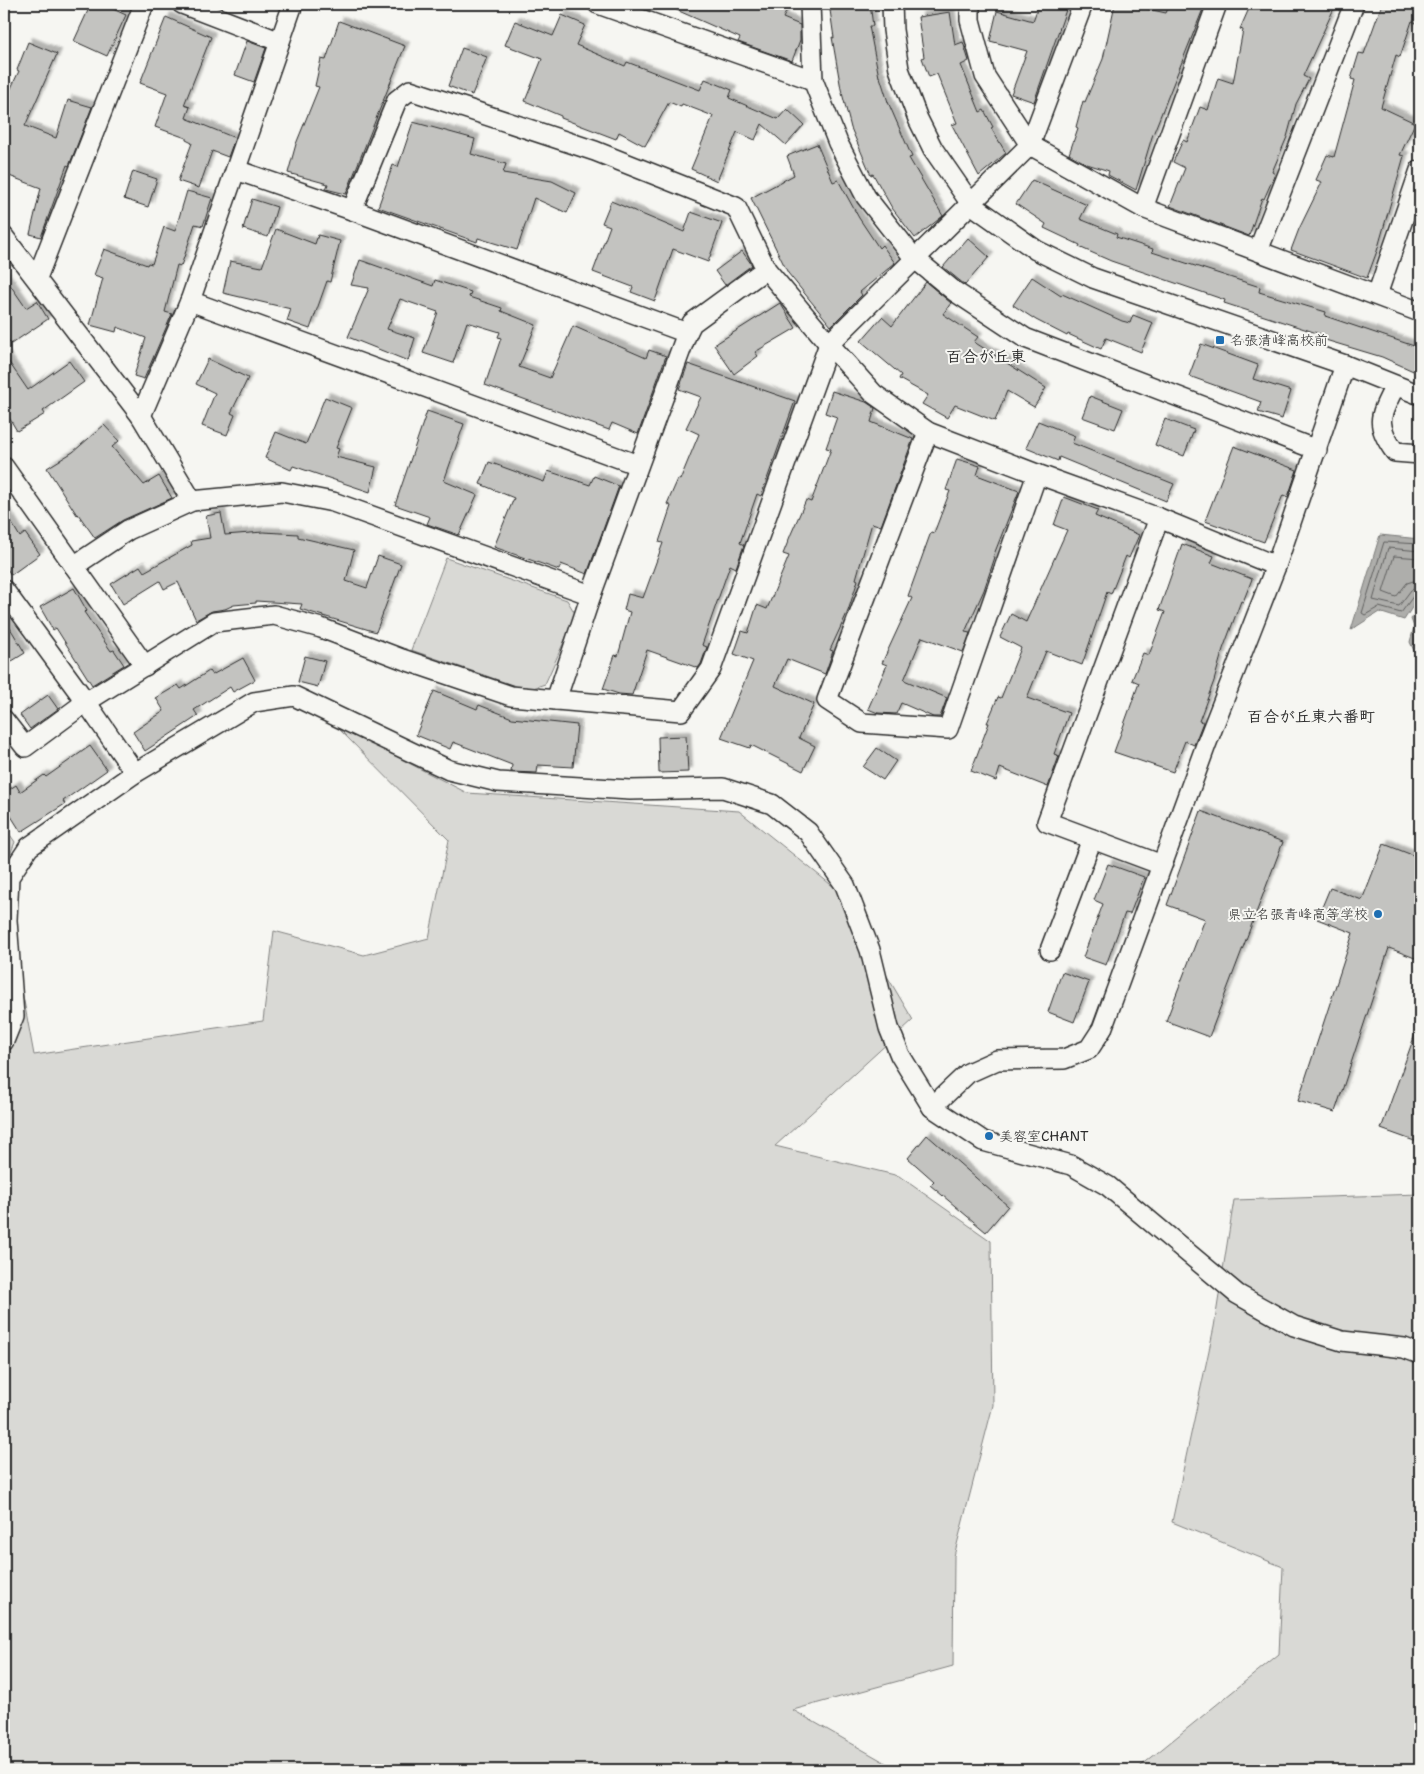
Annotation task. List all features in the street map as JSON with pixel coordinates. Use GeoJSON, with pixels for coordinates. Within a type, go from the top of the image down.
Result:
{"type":"FeatureCollection","features":[{"type":"Feature","properties":{"kind":"street"},"geometry":{"type":"LineString","coordinates":[[37,278],[144,4]]}},
{"type":"Feature","properties":{"kind":"street"},"geometry":{"type":"LineString","coordinates":[[182,4],[278,41]]}},
{"type":"Feature","properties":{"kind":"street"},"geometry":{"type":"LineString","coordinates":[[141,416],[190,301],[236,170],[278,41],[293,4]]}},
{"type":"Feature","properties":{"kind":"street"},"geometry":{"type":"LineString","coordinates":[[598,4],[813,80]]}},
{"type":"Feature","properties":{"kind":"street"},"geometry":{"type":"LineString","coordinates":[[810,4],[813,80],[838,143],[866,197],[914,258],[954,290],[1026,338],[1317,450]]}},
{"type":"Feature","properties":{"kind":"street"},"geometry":{"type":"LineString","coordinates":[[892,4],[893,30],[900,69],[918,119],[933,149],[971,204],[1036,250],[1093,278],[1345,365],[1420,395]]}},
{"type":"Feature","properties":{"kind":"street"},"geometry":{"type":"LineString","coordinates":[[970,4],[970,20],[985,76],[1030,145],[1143,208],[1420,312]]}},
{"type":"Feature","properties":{"kind":"street"},"geometry":{"type":"LineString","coordinates":[[4,720],[25,747],[86,702],[214,622],[274,615],[321,628],[511,696],[681,711],[711,669],[829,344],[1030,145],[1082,4]]}},
{"type":"Feature","properties":{"kind":"street"},"geometry":{"type":"LineString","coordinates":[[1143,208],[1217,4]]}},
{"type":"Feature","properties":{"kind":"street"},"geometry":{"type":"LineString","coordinates":[[1258,251],[1354,4]]}},
{"type":"Feature","properties":{"kind":"street"},"geometry":{"type":"LineString","coordinates":[[352,210],[397,100],[410,90],[595,151],[736,207],[766,269],[829,344],[874,394],[928,432],[1159,518],[1276,566]]}},
{"type":"Feature","properties":{"kind":"street"},"geometry":{"type":"LineString","coordinates":[[236,170],[352,210],[687,333]]}},
{"type":"Feature","properties":{"kind":"street"},"geometry":{"type":"LineString","coordinates":[[1377,296],[1420,170]]}},
{"type":"Feature","properties":{"kind":"street"},"geometry":{"type":"LineString","coordinates":[[4,237],[141,416],[192,501]]}},
{"type":"Feature","properties":{"kind":"street"},"geometry":{"type":"LineString","coordinates":[[556,700],[591,595],[687,333],[692,323],[766,269]]}},
{"type":"Feature","properties":{"kind":"street"},"geometry":{"type":"LineString","coordinates":[[190,301],[638,465]]}},
{"type":"Feature","properties":{"kind":"street"},"geometry":{"type":"LineString","coordinates":[[932,1107],[968,1073],[997,1060],[1064,1059],[1089,1049],[1102,1029],[1162,865],[1276,566],[1345,365]]}},
{"type":"Feature","properties":{"kind":"street"},"geometry":{"type":"LineString","coordinates":[[1395,386],[1382,411],[1381,433],[1395,452],[1420,454]]}},
{"type":"Feature","properties":{"kind":"street"},"geometry":{"type":"LineString","coordinates":[[928,432],[827,700],[862,723],[948,728],[1037,474]]}},
{"type":"Feature","properties":{"kind":"street"},"geometry":{"type":"LineString","coordinates":[[4,468],[145,666]]}},
{"type":"Feature","properties":{"kind":"street"},"geometry":{"type":"LineString","coordinates":[[74,566],[128,530],[192,501],[282,492],[332,502],[591,595]]}},
{"type":"Feature","properties":{"kind":"street"},"geometry":{"type":"LineString","coordinates":[[1159,518],[1047,822],[1162,865]]}},
{"type":"Feature","properties":{"kind":"street"},"geometry":{"type":"LineString","coordinates":[[4,590],[135,773]]}},
{"type":"Feature","properties":{"kind":"street"},"geometry":{"type":"LineString","coordinates":[[4,1041],[14,1016],[7,920],[9,877],[29,847],[135,773],[254,702],[294,696],[449,770],[498,782],[630,790],[723,788],[772,804],[808,832],[845,885],[870,950],[889,1028],[900,1055],[932,1107],[983,1141],[1071,1165],[1108,1186],[1237,1294],[1294,1326],[1342,1341],[1404,1348],[1420,1354]]}},
{"type":"Feature","properties":{"kind":"street"},"geometry":{"type":"LineString","coordinates":[[1050,950],[1092,839]]}},
{"type":"Feature","properties":{"kind":"shaded area"},"geometry":{"type":"Polygon","coordinates":[[[446,558],[567,600],[576,615],[545,684],[527,690],[411,650],[446,558]]]}},
{"type":"Feature","properties":{"kind":"shaded area"},"geometry":{"type":"Polygon","coordinates":[[[335,725],[467,793],[739,811],[835,888],[913,1020],[775,1146],[899,1176],[991,1241],[993,1405],[954,1556],[953,1666],[793,1710],[898,1770],[4,1770],[4,893],[34,1055],[263,1021],[274,931],[364,955],[429,938],[449,840],[335,725]]]}},
{"type":"Feature","properties":{"kind":"shaded area"},"geometry":{"type":"Polygon","coordinates":[[[4,826],[15,842],[4,870],[4,826]]]}},
{"type":"Feature","properties":{"kind":"shaded area"},"geometry":{"type":"Polygon","coordinates":[[[1420,1194],[1420,1770],[1136,1770],[1279,1654],[1283,1567],[1172,1522],[1214,1327],[1234,1200],[1420,1194]]]}},
{"type":"Feature","properties":{"kind":"water"},"geometry":{"type":"Polygon","coordinates":[[[1380,535],[1420,539],[1420,595],[1404,620],[1379,612],[1351,630],[1380,535]]]}},
{"type":"Feature","properties":{"kind":"water"},"geometry":{"type":"Polygon","coordinates":[[[1420,608],[1420,664],[1410,642],[1414,627],[1411,619],[1420,608]]]}},
{"type":"Feature","properties":{"kind":"building"},"geometry":{"type":"Polygon","coordinates":[[[91,4],[102,4],[126,15],[107,56],[74,41],[91,4]]]}},
{"type":"Feature","properties":{"kind":"building"},"geometry":{"type":"Polygon","coordinates":[[[663,4],[790,4],[783,18],[800,25],[800,40],[792,61],[738,42],[740,38],[663,4]]]}},
{"type":"Feature","properties":{"kind":"building"},"geometry":{"type":"Polygon","coordinates":[[[870,4],[873,26],[869,26],[879,77],[912,157],[909,158],[943,216],[915,238],[892,208],[873,174],[871,175],[851,128],[841,89],[832,37],[834,38],[830,10],[870,4]]]}},
{"type":"Feature","properties":{"kind":"building"},"geometry":{"type":"Polygon","coordinates":[[[1039,4],[1068,4],[1034,102],[1011,94],[1027,51],[990,41],[997,11],[1033,21],[1039,4]]]}},
{"type":"Feature","properties":{"kind":"building"},"geometry":{"type":"Polygon","coordinates":[[[1115,4],[1125,4],[1166,13],[1170,4],[1205,4],[1152,137],[1136,190],[1108,175],[1109,171],[1087,164],[1069,154],[1078,128],[1076,127],[1083,101],[1085,102],[1103,59],[1115,4]]]}},
{"type":"Feature","properties":{"kind":"building"},"geometry":{"type":"Polygon","coordinates":[[[1251,4],[1336,4],[1303,76],[1309,79],[1296,104],[1287,137],[1272,172],[1275,174],[1264,199],[1262,198],[1249,236],[1170,206],[1185,168],[1173,162],[1183,140],[1187,142],[1200,107],[1208,110],[1218,78],[1233,83],[1243,30],[1240,29],[1251,4]]]}},
{"type":"Feature","properties":{"kind":"building"},"geometry":{"type":"Polygon","coordinates":[[[1382,4],[1420,4],[1420,25],[1412,21],[1400,57],[1396,55],[1381,107],[1415,123],[1400,155],[1404,156],[1377,251],[1367,278],[1291,250],[1322,182],[1316,180],[1327,155],[1334,157],[1355,80],[1351,79],[1359,53],[1364,54],[1382,4]]]}},
{"type":"Feature","properties":{"kind":"building"},"geometry":{"type":"Polygon","coordinates":[[[950,12],[955,45],[963,42],[969,61],[961,65],[980,112],[984,110],[993,127],[991,128],[1006,153],[979,176],[952,125],[957,123],[937,74],[929,77],[922,58],[924,57],[918,17],[950,12]]]}},
{"type":"Feature","properties":{"kind":"building"},"geometry":{"type":"Polygon","coordinates":[[[562,15],[585,25],[576,45],[625,66],[627,62],[700,90],[705,79],[732,90],[729,98],[778,119],[787,109],[804,125],[786,145],[762,124],[755,140],[737,132],[717,181],[691,169],[713,116],[682,104],[681,107],[669,102],[645,146],[619,132],[616,139],[561,118],[561,116],[525,101],[542,59],[505,45],[515,21],[553,36],[562,15]]]}},
{"type":"Feature","properties":{"kind":"building"},"geometry":{"type":"Polygon","coordinates":[[[166,17],[211,37],[184,105],[190,107],[186,118],[235,138],[228,157],[212,151],[199,188],[178,181],[192,143],[186,140],[186,138],[155,127],[167,93],[140,83],[166,17]]]}},
{"type":"Feature","properties":{"kind":"building"},"geometry":{"type":"Polygon","coordinates":[[[339,21],[405,46],[346,194],[326,189],[328,184],[288,173],[296,144],[319,87],[315,86],[321,59],[326,60],[339,21]]]}},
{"type":"Feature","properties":{"kind":"building"},"geometry":{"type":"Polygon","coordinates":[[[247,41],[266,48],[254,82],[235,75],[247,41]]]}},
{"type":"Feature","properties":{"kind":"building"},"geometry":{"type":"Polygon","coordinates":[[[28,42],[57,54],[25,126],[56,138],[68,100],[92,107],[69,166],[67,165],[41,237],[30,234],[41,188],[4,174],[4,114],[8,103],[5,101],[19,71],[17,70],[28,42]]]}},
{"type":"Feature","properties":{"kind":"building"},"geometry":{"type":"Polygon","coordinates":[[[462,48],[487,57],[472,95],[448,86],[462,48]]]}},
{"type":"Feature","properties":{"kind":"building"},"geometry":{"type":"Polygon","coordinates":[[[413,122],[475,139],[471,154],[506,164],[503,173],[552,181],[576,193],[567,213],[534,198],[517,250],[478,238],[477,242],[378,207],[393,165],[398,167],[413,122]]]}},
{"type":"Feature","properties":{"kind":"building"},"geometry":{"type":"Polygon","coordinates":[[[817,144],[833,182],[838,180],[859,218],[879,248],[882,245],[895,263],[860,292],[862,295],[831,326],[788,273],[751,198],[794,175],[787,156],[817,144]]]}},
{"type":"Feature","properties":{"kind":"building"},"geometry":{"type":"Polygon","coordinates":[[[133,171],[157,179],[148,207],[124,199],[133,171]]]}},
{"type":"Feature","properties":{"kind":"building"},"geometry":{"type":"Polygon","coordinates":[[[1032,180],[1087,205],[1080,219],[1117,234],[1116,237],[1153,249],[1152,252],[1260,287],[1259,292],[1326,312],[1325,316],[1420,348],[1420,374],[1382,357],[1322,339],[1323,335],[1224,303],[1225,300],[1111,261],[1079,247],[1080,245],[1044,228],[1046,224],[1016,204],[1032,180]]]}},
{"type":"Feature","properties":{"kind":"building"},"geometry":{"type":"Polygon","coordinates":[[[187,191],[212,198],[203,226],[195,224],[181,266],[177,265],[165,312],[172,314],[144,379],[134,376],[146,338],[117,327],[116,332],[90,325],[103,278],[94,275],[104,249],[147,265],[148,263],[152,264],[164,227],[175,231],[187,191]]]}},
{"type":"Feature","properties":{"kind":"building"},"geometry":{"type":"Polygon","coordinates":[[[252,199],[277,207],[268,237],[243,229],[252,199]]]}},
{"type":"Feature","properties":{"kind":"building"},"geometry":{"type":"Polygon","coordinates":[[[611,201],[684,232],[691,212],[722,223],[708,262],[673,249],[655,301],[631,292],[633,287],[593,272],[610,226],[602,223],[611,201]]]}},
{"type":"Feature","properties":{"kind":"building"},"geometry":{"type":"Polygon","coordinates":[[[276,229],[315,244],[318,235],[340,241],[330,282],[327,281],[310,329],[287,321],[291,309],[223,293],[230,261],[262,267],[276,229]]]}},
{"type":"Feature","properties":{"kind":"building"},"geometry":{"type":"Polygon","coordinates":[[[968,238],[989,257],[965,285],[943,267],[968,238]]]}},
{"type":"Feature","properties":{"kind":"building"},"geometry":{"type":"Polygon","coordinates":[[[742,251],[752,265],[725,285],[715,271],[742,251]]]}},
{"type":"Feature","properties":{"kind":"building"},"geometry":{"type":"Polygon","coordinates":[[[360,260],[433,286],[435,280],[471,292],[469,297],[502,308],[501,311],[536,325],[519,367],[550,378],[573,326],[646,358],[649,350],[666,356],[638,434],[612,423],[609,430],[485,385],[501,338],[498,337],[500,332],[467,322],[453,363],[423,353],[438,312],[400,299],[387,329],[415,338],[408,361],[348,337],[369,288],[351,285],[360,260]]]}},
{"type":"Feature","properties":{"kind":"building"},"geometry":{"type":"Polygon","coordinates":[[[4,276],[26,308],[37,301],[48,319],[11,344],[4,334],[4,276]]]}},
{"type":"Feature","properties":{"kind":"building"},"geometry":{"type":"Polygon","coordinates":[[[1032,277],[1061,296],[1062,294],[1122,321],[1130,323],[1133,315],[1153,323],[1141,352],[1106,338],[1101,349],[1068,334],[1067,336],[1036,320],[1013,305],[1032,277]]]}},
{"type":"Feature","properties":{"kind":"building"},"geometry":{"type":"Polygon","coordinates":[[[926,282],[951,303],[943,314],[978,337],[974,342],[1046,388],[1034,407],[1007,391],[995,421],[955,405],[947,418],[922,404],[928,395],[899,379],[901,375],[861,341],[882,317],[892,326],[926,282]]]}},
{"type":"Feature","properties":{"kind":"building"},"geometry":{"type":"Polygon","coordinates":[[[780,303],[796,328],[755,352],[758,356],[734,374],[714,345],[780,303]]]}},
{"type":"Feature","properties":{"kind":"building"},"geometry":{"type":"Polygon","coordinates":[[[1201,344],[1258,365],[1253,379],[1291,391],[1282,419],[1258,412],[1261,402],[1189,376],[1201,344]]]}},
{"type":"Feature","properties":{"kind":"building"},"geometry":{"type":"Polygon","coordinates":[[[4,355],[28,390],[69,361],[84,382],[43,411],[45,414],[17,431],[4,409],[4,355]]]}},
{"type":"Feature","properties":{"kind":"building"},"geometry":{"type":"Polygon","coordinates":[[[208,359],[248,378],[231,413],[235,415],[227,435],[202,426],[215,393],[196,384],[208,359]]]}},
{"type":"Feature","properties":{"kind":"building"},"geometry":{"type":"Polygon","coordinates":[[[688,364],[795,401],[761,496],[757,494],[740,543],[744,545],[736,568],[730,565],[702,645],[707,647],[701,664],[698,668],[647,650],[632,695],[619,694],[603,689],[615,655],[618,656],[630,612],[624,610],[628,594],[643,598],[663,543],[659,542],[671,506],[667,504],[678,479],[680,480],[699,434],[686,428],[701,397],[679,389],[688,364]]]}},
{"type":"Feature","properties":{"kind":"building"},"geometry":{"type":"Polygon","coordinates":[[[832,391],[866,402],[875,408],[871,422],[913,439],[881,526],[872,523],[856,579],[858,580],[848,611],[830,650],[833,651],[825,674],[787,659],[775,686],[814,704],[799,738],[815,746],[803,771],[751,745],[750,748],[721,738],[753,661],[734,654],[742,631],[748,633],[757,605],[767,609],[789,556],[783,554],[791,534],[806,500],[811,502],[831,449],[826,448],[837,417],[825,413],[832,391]]]}},
{"type":"Feature","properties":{"kind":"building"},"geometry":{"type":"Polygon","coordinates":[[[1090,396],[1123,409],[1115,429],[1082,417],[1090,396]]]}},
{"type":"Feature","properties":{"kind":"building"},"geometry":{"type":"Polygon","coordinates":[[[325,397],[352,408],[336,448],[339,449],[336,457],[376,467],[370,492],[293,466],[291,470],[265,458],[276,432],[306,444],[325,397]]]}},
{"type":"Feature","properties":{"kind":"building"},"geometry":{"type":"Polygon","coordinates":[[[427,411],[464,424],[444,481],[477,495],[459,535],[427,524],[430,517],[395,505],[427,411]]]}},
{"type":"Feature","properties":{"kind":"building"},"geometry":{"type":"Polygon","coordinates":[[[1165,419],[1194,430],[1184,456],[1155,445],[1165,419]]]}},
{"type":"Feature","properties":{"kind":"building"},"geometry":{"type":"Polygon","coordinates":[[[1038,421],[1075,436],[1072,443],[1174,484],[1166,501],[1059,457],[1058,461],[1026,448],[1038,421]]]}},
{"type":"Feature","properties":{"kind":"building"},"geometry":{"type":"Polygon","coordinates":[[[104,425],[119,441],[112,447],[144,485],[159,476],[172,498],[123,520],[95,538],[77,515],[47,468],[73,452],[104,425]]]}},
{"type":"Feature","properties":{"kind":"building"},"geometry":{"type":"Polygon","coordinates":[[[1234,446],[1297,470],[1288,497],[1283,495],[1264,542],[1205,521],[1234,446]]]}},
{"type":"Feature","properties":{"kind":"building"},"geometry":{"type":"Polygon","coordinates":[[[957,459],[980,466],[977,475],[1019,491],[993,557],[995,557],[984,590],[965,632],[970,633],[963,652],[922,637],[904,680],[947,698],[940,717],[933,717],[901,703],[896,714],[878,713],[868,709],[887,665],[882,663],[912,598],[908,596],[931,532],[934,533],[950,491],[946,490],[957,459]]]}},
{"type":"Feature","properties":{"kind":"building"},"geometry":{"type":"Polygon","coordinates":[[[489,462],[544,482],[548,471],[590,485],[594,476],[619,486],[587,574],[561,564],[559,570],[494,547],[514,498],[480,484],[489,462]]]}},
{"type":"Feature","properties":{"kind":"building"},"geometry":{"type":"Polygon","coordinates":[[[1064,497],[1098,510],[1095,516],[1139,535],[1129,558],[1126,556],[1111,594],[1107,592],[1082,665],[1046,651],[1027,698],[1069,713],[1054,754],[1059,756],[1048,787],[1000,768],[996,781],[971,771],[989,723],[987,723],[998,697],[1001,698],[1021,648],[1000,637],[1011,614],[1026,622],[1067,530],[1054,525],[1064,497]]]}},
{"type":"Feature","properties":{"kind":"building"},"geometry":{"type":"Polygon","coordinates":[[[4,510],[20,537],[25,533],[40,554],[11,575],[4,564],[4,510]]]}},
{"type":"Feature","properties":{"kind":"building"},"geometry":{"type":"Polygon","coordinates":[[[221,513],[225,535],[263,532],[298,534],[298,537],[354,550],[346,581],[367,588],[378,556],[401,564],[376,632],[300,609],[302,604],[256,601],[256,603],[234,605],[212,611],[196,620],[178,582],[164,589],[160,581],[123,604],[111,584],[140,566],[144,572],[192,545],[191,541],[210,538],[206,516],[221,513]]]}},
{"type":"Feature","properties":{"kind":"building"},"geometry":{"type":"Polygon","coordinates":[[[1182,544],[1214,556],[1211,563],[1252,579],[1243,602],[1241,601],[1223,649],[1214,681],[1199,721],[1203,722],[1194,745],[1185,741],[1173,772],[1114,752],[1139,683],[1132,680],[1143,653],[1149,655],[1165,612],[1159,610],[1182,544]]]}},
{"type":"Feature","properties":{"kind":"building"},"geometry":{"type":"Polygon","coordinates":[[[74,588],[87,611],[84,612],[111,651],[114,650],[124,665],[92,685],[56,628],[53,630],[40,607],[74,588]]]}},
{"type":"Feature","properties":{"kind":"building"},"geometry":{"type":"Polygon","coordinates":[[[4,618],[25,653],[4,666],[4,618]]]}},
{"type":"Feature","properties":{"kind":"building"},"geometry":{"type":"Polygon","coordinates":[[[305,656],[325,661],[318,687],[298,682],[305,656]]]}},
{"type":"Feature","properties":{"kind":"building"},"geometry":{"type":"Polygon","coordinates":[[[243,658],[255,680],[233,692],[230,687],[194,710],[198,716],[145,751],[133,732],[164,711],[156,698],[178,685],[181,689],[209,671],[212,675],[243,658]]]}},
{"type":"Feature","properties":{"kind":"building"},"geometry":{"type":"Polygon","coordinates":[[[434,691],[477,709],[479,705],[512,718],[577,725],[573,767],[538,765],[537,773],[511,772],[512,765],[453,742],[450,749],[416,735],[434,691]]]}},
{"type":"Feature","properties":{"kind":"building"},"geometry":{"type":"Polygon","coordinates":[[[48,695],[58,709],[30,729],[20,715],[48,695]]]}},
{"type":"Feature","properties":{"kind":"building"},"geometry":{"type":"Polygon","coordinates":[[[686,736],[688,772],[659,773],[658,737],[686,736]]]}},
{"type":"Feature","properties":{"kind":"building"},"geometry":{"type":"Polygon","coordinates":[[[90,746],[107,770],[63,801],[65,804],[21,832],[4,805],[4,793],[16,785],[20,792],[44,775],[46,777],[90,746]]]}},
{"type":"Feature","properties":{"kind":"building"},"geometry":{"type":"Polygon","coordinates":[[[877,748],[896,761],[883,780],[863,767],[877,748]]]}},
{"type":"Feature","properties":{"kind":"building"},"geometry":{"type":"Polygon","coordinates":[[[1201,811],[1283,842],[1209,1037],[1166,1021],[1205,919],[1167,905],[1201,811]]]}},
{"type":"Feature","properties":{"kind":"building"},"geometry":{"type":"Polygon","coordinates":[[[1384,844],[1420,858],[1420,960],[1389,948],[1335,1112],[1298,1101],[1353,933],[1317,919],[1330,888],[1362,900],[1384,844]]]}},
{"type":"Feature","properties":{"kind":"building"},"geometry":{"type":"Polygon","coordinates":[[[1108,864],[1144,877],[1130,914],[1125,913],[1106,965],[1083,957],[1103,904],[1094,900],[1108,864]]]}},
{"type":"Feature","properties":{"kind":"building"},"geometry":{"type":"Polygon","coordinates":[[[1062,972],[1089,982],[1074,1022],[1048,1012],[1062,972]]]}},
{"type":"Feature","properties":{"kind":"building"},"geometry":{"type":"Polygon","coordinates":[[[1418,1026],[1420,1026],[1420,1143],[1381,1129],[1418,1026]]]}},
{"type":"Feature","properties":{"kind":"building"},"geometry":{"type":"Polygon","coordinates":[[[927,1135],[1008,1206],[986,1232],[930,1185],[934,1181],[908,1158],[927,1135]]]}},
{"type":"Feature","properties":{"kind":"place","name":"名張清峰高校前"},"geometry":{"type":"Point","coordinates":[1220,340]}},
{"type":"Feature","properties":{"kind":"place","name":"県立名張青峰高等学校"},"geometry":{"type":"Point","coordinates":[1378,914]}},
{"type":"Feature","properties":{"kind":"place","name":"美容室CHANT"},"geometry":{"type":"Point","coordinates":[989,1136]}},
{"type":"Feature","properties":{"kind":"district","name":"百合が丘東"},"geometry":{"type":"Point","coordinates":[986,356]}},
{"type":"Feature","properties":{"kind":"district","name":"百合が丘東六番町"},"geometry":{"type":"Point","coordinates":[1311,716]}}]}
